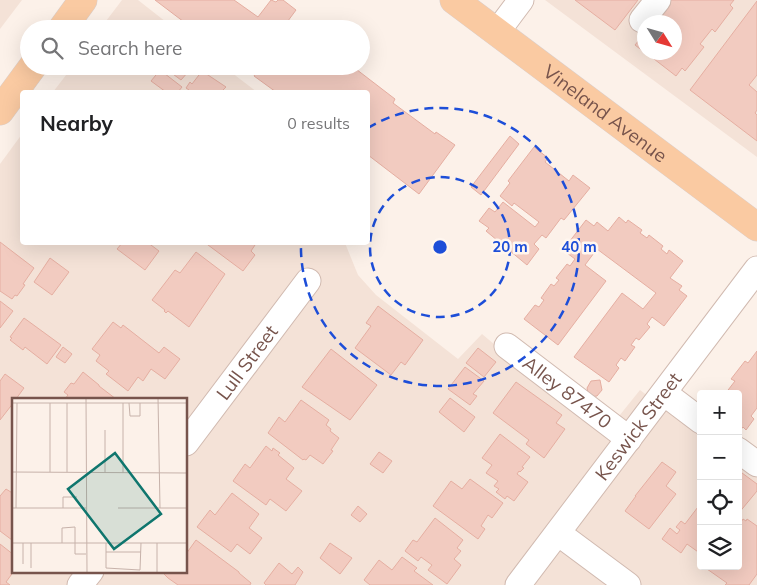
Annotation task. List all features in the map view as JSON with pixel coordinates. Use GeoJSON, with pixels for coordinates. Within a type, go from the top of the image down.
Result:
{"type":"FeatureCollection","features":[{"type":"Feature","properties":{"kind":"main road"},"geometry":{"type":"LineString","coordinates":[[69,20],[83,0]]}},
{"type":"Feature","properties":{"kind":"main road","name":"Vineland Avenue"},"geometry":{"type":"LineString","coordinates":[[454,0],[757,227]]}},
{"type":"Feature","properties":{"kind":"main road"},"geometry":{"type":"LineString","coordinates":[[0,111],[27,75]]}},
{"type":"Feature","properties":{"kind":"street"},"geometry":{"type":"LineString","coordinates":[[497,32],[521,0]]}},
{"type":"Feature","properties":{"kind":"street"},"geometry":{"type":"LineString","coordinates":[[646,15],[658,0]]}},
{"type":"Feature","properties":{"kind":"street","name":"Keswick Street"},"geometry":{"type":"LineString","coordinates":[[518,585],[757,269]]}},
{"type":"Feature","properties":{"kind":"street","name":"Lull Street"},"geometry":{"type":"LineString","coordinates":[[188,440],[308,281]]}},
{"type":"Feature","properties":{"kind":"street","name":"Alley 87470"},"geometry":{"type":"LineString","coordinates":[[507,346],[629,439]]}},
{"type":"Feature","properties":{"kind":"street"},"geometry":{"type":"LineString","coordinates":[[664,393],[697,418]]}},
{"type":"Feature","properties":{"kind":"street"},"geometry":{"type":"LineString","coordinates":[[742,453],[757,464]]}},
{"type":"Feature","properties":{"kind":"street"},"geometry":{"type":"LineString","coordinates":[[558,532],[628,585]]}},
{"type":"Feature","properties":{"kind":"street"},"geometry":{"type":"LineString","coordinates":[[80,585],[90,572]]}},
{"type":"Feature","properties":{"kind":"shaded area"},"geometry":{"type":"Polygon","coordinates":[[[0,0],[22,0],[0,29],[0,0]]]}},
{"type":"Feature","properties":{"kind":"shaded area"},"geometry":{"type":"Polygon","coordinates":[[[122,0],[138,0],[164,20],[107,20],[122,0]]]}},
{"type":"Feature","properties":{"kind":"shaded area"},"geometry":{"type":"Polygon","coordinates":[[[545,0],[757,0],[757,157],[545,0]]]}},
{"type":"Feature","properties":{"kind":"shaded area"},"geometry":{"type":"Polygon","coordinates":[[[66,75],[235,75],[254,90],[55,90],[66,75]]]}},
{"type":"Feature","properties":{"kind":"shaded area"},"geometry":{"type":"Polygon","coordinates":[[[20,137],[20,245],[346,245],[358,275],[376,295],[458,359],[482,334],[603,436],[640,390],[697,433],[697,570],[742,570],[742,467],[757,478],[757,585],[0,585],[0,164],[20,137]]]}},
{"type":"Feature","properties":{"kind":"building"},"geometry":{"type":"Polygon","coordinates":[[[155,0],[234,0],[258,17],[271,0],[276,2],[283,0],[296,10],[289,20],[181,20],[155,0]]]}},
{"type":"Feature","properties":{"kind":"building"},"geometry":{"type":"Polygon","coordinates":[[[575,0],[638,0],[615,30],[575,0]]]}},
{"type":"Feature","properties":{"kind":"building"},"geometry":{"type":"Polygon","coordinates":[[[670,0],[734,0],[730,5],[733,8],[715,32],[712,29],[700,44],[704,47],[685,71],[682,68],[676,76],[655,60],[682,60],[682,15],[658,15],[670,0]]]}},
{"type":"Feature","properties":{"kind":"building"},"geometry":{"type":"Polygon","coordinates":[[[757,1],[757,75],[749,85],[757,92],[757,110],[755,113],[757,115],[757,141],[690,90],[757,1]]]}},
{"type":"Feature","properties":{"kind":"building"},"geometry":{"type":"Polygon","coordinates":[[[156,75],[166,75],[182,87],[180,90],[163,90],[151,81],[156,75]]]}},
{"type":"Feature","properties":{"kind":"building"},"geometry":{"type":"Polygon","coordinates":[[[174,75],[185,75],[181,80],[174,75]]]}},
{"type":"Feature","properties":{"kind":"building"},"geometry":{"type":"Polygon","coordinates":[[[199,75],[208,75],[226,87],[223,90],[189,90],[186,88],[190,82],[192,84],[199,75]]]}},
{"type":"Feature","properties":{"kind":"building"},"geometry":{"type":"Polygon","coordinates":[[[364,75],[395,99],[393,103],[435,134],[436,132],[455,145],[419,194],[370,157],[370,90],[273,90],[254,76],[364,75]]]}},
{"type":"Feature","properties":{"kind":"building"},"geometry":{"type":"Polygon","coordinates":[[[510,136],[519,144],[481,195],[471,187],[510,136]]]}},
{"type":"Feature","properties":{"kind":"building"},"geometry":{"type":"Polygon","coordinates":[[[534,147],[548,158],[545,162],[569,181],[573,175],[590,188],[564,220],[561,218],[546,238],[542,235],[534,244],[539,249],[527,265],[486,231],[489,228],[479,221],[489,208],[495,212],[503,202],[535,227],[539,222],[514,203],[512,206],[500,196],[510,183],[508,181],[534,147]]]}},
{"type":"Feature","properties":{"kind":"building"},"geometry":{"type":"Polygon","coordinates":[[[619,217],[626,223],[628,220],[642,230],[640,233],[647,238],[649,235],[663,246],[661,249],[667,254],[669,250],[683,261],[670,278],[682,286],[679,290],[687,296],[664,326],[652,317],[647,324],[650,327],[639,340],[636,338],[631,345],[635,347],[625,361],[621,358],[616,365],[619,368],[609,382],[574,357],[622,293],[643,309],[656,293],[597,249],[585,265],[606,281],[558,345],[524,319],[535,305],[539,307],[544,300],[541,298],[551,284],[554,286],[559,280],[556,278],[567,264],[570,266],[575,259],[563,250],[586,220],[594,226],[597,222],[608,231],[619,217]]]}},
{"type":"Feature","properties":{"kind":"building"},"geometry":{"type":"Polygon","coordinates":[[[0,242],[34,268],[23,284],[25,285],[17,296],[15,295],[12,299],[0,291],[0,242]]]}},
{"type":"Feature","properties":{"kind":"building"},"geometry":{"type":"Polygon","coordinates":[[[120,245],[151,245],[159,251],[145,270],[117,249],[120,245]]]}},
{"type":"Feature","properties":{"kind":"building"},"geometry":{"type":"Polygon","coordinates":[[[208,245],[255,245],[251,251],[255,255],[243,271],[208,245]]]}},
{"type":"Feature","properties":{"kind":"building"},"geometry":{"type":"Polygon","coordinates":[[[196,252],[225,274],[189,327],[168,311],[166,313],[165,310],[152,300],[175,270],[180,273],[196,252]]]}},
{"type":"Feature","properties":{"kind":"building"},"geometry":{"type":"Polygon","coordinates":[[[50,258],[69,272],[52,295],[34,282],[50,258]]]}},
{"type":"Feature","properties":{"kind":"building"},"geometry":{"type":"Polygon","coordinates":[[[0,301],[13,311],[0,328],[0,301]]]}},
{"type":"Feature","properties":{"kind":"building"},"geometry":{"type":"Polygon","coordinates":[[[378,306],[423,340],[405,365],[401,362],[391,375],[355,348],[371,326],[366,323],[378,306]]]}},
{"type":"Feature","properties":{"kind":"building"},"geometry":{"type":"Polygon","coordinates":[[[24,318],[61,345],[47,364],[25,347],[23,350],[10,340],[12,338],[10,337],[24,318]]]}},
{"type":"Feature","properties":{"kind":"building"},"geometry":{"type":"Polygon","coordinates":[[[113,322],[121,328],[123,325],[159,353],[164,347],[180,359],[165,379],[151,369],[143,381],[138,377],[128,391],[106,374],[109,371],[96,361],[100,355],[92,349],[113,322]]]}},
{"type":"Feature","properties":{"kind":"building"},"geometry":{"type":"Polygon","coordinates":[[[63,347],[72,354],[65,363],[56,357],[63,347]]]}},
{"type":"Feature","properties":{"kind":"building"},"geometry":{"type":"Polygon","coordinates":[[[478,348],[496,362],[484,377],[466,363],[478,348]]]}},
{"type":"Feature","properties":{"kind":"building"},"geometry":{"type":"Polygon","coordinates":[[[331,349],[377,385],[350,420],[302,387],[331,349]]]}},
{"type":"Feature","properties":{"kind":"building"},"geometry":{"type":"Polygon","coordinates":[[[757,351],[757,408],[751,416],[754,419],[746,430],[743,427],[742,428],[742,390],[728,390],[735,381],[731,379],[745,361],[748,363],[757,351]]]}},
{"type":"Feature","properties":{"kind":"building"},"geometry":{"type":"Polygon","coordinates":[[[465,367],[484,381],[473,394],[477,396],[470,405],[448,389],[465,367]]]}},
{"type":"Feature","properties":{"kind":"building"},"geometry":{"type":"Polygon","coordinates":[[[83,372],[115,398],[66,398],[68,395],[64,392],[71,383],[74,384],[83,372]]]}},
{"type":"Feature","properties":{"kind":"building"},"geometry":{"type":"Polygon","coordinates":[[[5,374],[24,388],[17,398],[12,398],[12,405],[0,420],[0,381],[5,374]]]}},
{"type":"Feature","properties":{"kind":"building"},"geometry":{"type":"Polygon","coordinates":[[[600,380],[602,390],[597,396],[589,397],[587,388],[591,381],[600,380]]]}},
{"type":"Feature","properties":{"kind":"building"},"geometry":{"type":"Polygon","coordinates":[[[516,382],[562,415],[556,423],[565,429],[544,458],[526,444],[529,440],[493,413],[516,382]]]}},
{"type":"Feature","properties":{"kind":"building"},"geometry":{"type":"Polygon","coordinates":[[[450,398],[475,417],[464,432],[439,412],[450,398]]]}},
{"type":"Feature","properties":{"kind":"building"},"geometry":{"type":"Polygon","coordinates":[[[301,400],[329,420],[326,425],[339,438],[331,450],[333,451],[323,464],[310,455],[306,460],[303,460],[268,433],[279,417],[285,422],[301,400]]]}},
{"type":"Feature","properties":{"kind":"building"},"geometry":{"type":"Polygon","coordinates":[[[500,434],[530,457],[522,467],[524,468],[517,474],[528,482],[514,501],[507,496],[505,499],[496,492],[499,489],[494,486],[498,481],[486,473],[492,465],[482,458],[500,434]]]}},
{"type":"Feature","properties":{"kind":"building"},"geometry":{"type":"Polygon","coordinates":[[[266,446],[272,451],[273,448],[280,453],[278,455],[294,468],[286,479],[302,491],[286,511],[270,499],[266,505],[233,481],[245,464],[250,468],[266,446]]]}},
{"type":"Feature","properties":{"kind":"building"},"geometry":{"type":"Polygon","coordinates":[[[379,452],[392,461],[383,473],[370,464],[379,452]]]}},
{"type":"Feature","properties":{"kind":"building"},"geometry":{"type":"Polygon","coordinates":[[[662,462],[676,472],[666,486],[676,494],[649,529],[625,511],[662,462]]]}},
{"type":"Feature","properties":{"kind":"building"},"geometry":{"type":"Polygon","coordinates":[[[742,473],[757,484],[757,491],[742,509],[742,473]]]}},
{"type":"Feature","properties":{"kind":"building"},"geometry":{"type":"Polygon","coordinates":[[[470,479],[503,503],[492,518],[488,515],[481,526],[485,529],[478,539],[433,506],[451,481],[462,489],[470,479]]]}},
{"type":"Feature","properties":{"kind":"building"},"geometry":{"type":"Polygon","coordinates":[[[6,489],[12,493],[12,540],[0,531],[0,496],[6,489]]]}},
{"type":"Feature","properties":{"kind":"building"},"geometry":{"type":"Polygon","coordinates":[[[232,493],[259,514],[249,528],[262,538],[250,554],[237,544],[231,552],[197,527],[210,510],[215,515],[232,493]]]}},
{"type":"Feature","properties":{"kind":"building"},"geometry":{"type":"Polygon","coordinates":[[[358,506],[367,514],[360,522],[351,515],[358,506]]]}},
{"type":"Feature","properties":{"kind":"building"},"geometry":{"type":"Polygon","coordinates":[[[697,508],[697,551],[687,544],[681,553],[662,539],[670,528],[677,534],[680,530],[676,527],[681,521],[685,524],[697,508]]]}},
{"type":"Feature","properties":{"kind":"building"},"geometry":{"type":"Polygon","coordinates":[[[435,518],[463,540],[457,548],[461,551],[454,559],[461,565],[447,584],[428,570],[432,565],[421,557],[418,561],[405,551],[413,540],[417,542],[435,518]]]}},
{"type":"Feature","properties":{"kind":"building"},"geometry":{"type":"Polygon","coordinates":[[[743,519],[746,521],[747,519],[757,526],[757,574],[749,585],[725,585],[727,583],[708,570],[742,570],[743,519]]]}},
{"type":"Feature","properties":{"kind":"building"},"geometry":{"type":"Polygon","coordinates":[[[196,540],[239,572],[251,583],[250,585],[178,585],[163,573],[188,572],[188,551],[196,540]]]}},
{"type":"Feature","properties":{"kind":"building"},"geometry":{"type":"Polygon","coordinates":[[[330,543],[352,558],[340,574],[320,558],[330,543]]]}},
{"type":"Feature","properties":{"kind":"building"},"geometry":{"type":"Polygon","coordinates":[[[0,544],[12,553],[13,572],[6,582],[10,585],[0,585],[0,544]]]}},
{"type":"Feature","properties":{"kind":"building"},"geometry":{"type":"Polygon","coordinates":[[[402,557],[417,568],[414,571],[433,585],[370,585],[364,580],[379,560],[392,570],[402,557]]]}},
{"type":"Feature","properties":{"kind":"building"},"geometry":{"type":"Polygon","coordinates":[[[279,563],[292,574],[298,567],[303,572],[295,585],[266,585],[264,583],[279,563]]]}}]}
